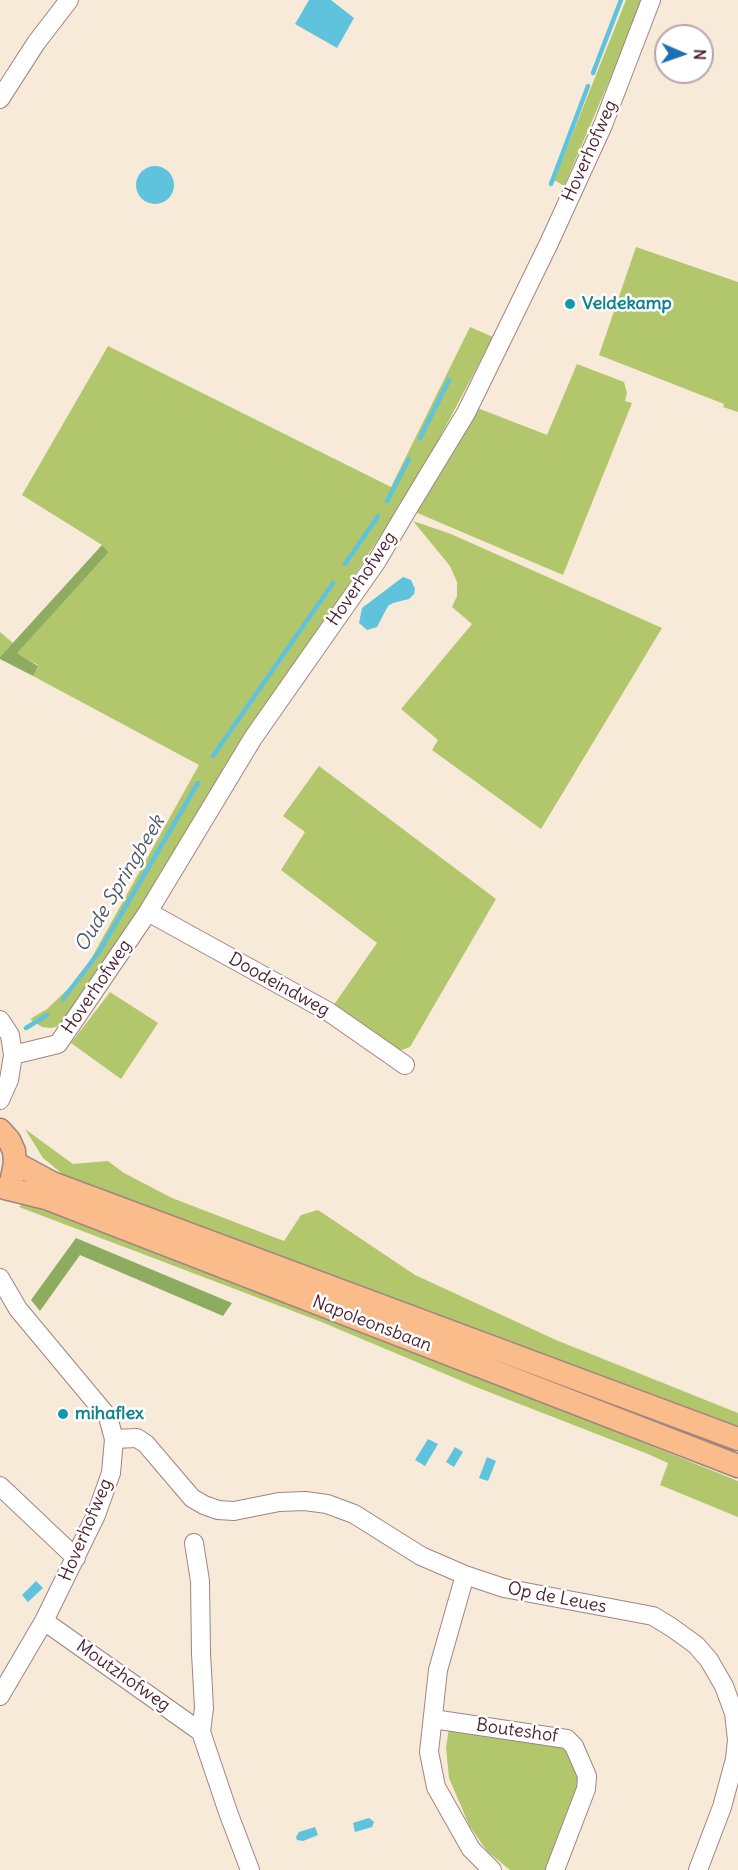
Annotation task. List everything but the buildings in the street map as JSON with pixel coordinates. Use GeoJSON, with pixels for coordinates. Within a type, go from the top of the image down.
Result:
{"type":"FeatureCollection","features":[{"type":"Feature","properties":{"kind":"main road"},"geometry":{"type":"LineString","coordinates":[[0,1130],[9,1140],[14,1151],[15,1163],[10,1181],[3,1191]]}},
{"type":"Feature","properties":{"kind":"main road","name":"Napoleonsbaan"},"geometry":{"type":"LineString","coordinates":[[15,1163],[52,1183],[738,1438]]}},
{"type":"Feature","properties":{"kind":"main road","name":"Napoleonsbaan"},"geometry":{"type":"LineString","coordinates":[[3,1191],[57,1202],[738,1466]]}},
{"type":"Feature","properties":{"kind":"street"},"geometry":{"type":"LineString","coordinates":[[0,99],[36,43],[69,0]]}},
{"type":"Feature","properties":{"kind":"street","name":"Hoverhofweg"},"geometry":{"type":"LineString","coordinates":[[13,1055],[58,1044],[148,912],[253,738],[376,561],[466,413],[603,125],[651,0]]}},
{"type":"Feature","properties":{"kind":"street","name":"Doodeindweg"},"geometry":{"type":"LineString","coordinates":[[148,912],[329,1012],[405,1065]]}},
{"type":"Feature","properties":{"kind":"street"},"geometry":{"type":"LineString","coordinates":[[0,1020],[10,1035],[13,1055],[9,1080],[0,1100]]}},
{"type":"Feature","properties":{"kind":"street","name":"Hoverhofweg"},"geometry":{"type":"LineString","coordinates":[[0,1278],[18,1309],[108,1417],[114,1439],[111,1473],[96,1515],[44,1620],[0,1696]]}},
{"type":"Feature","properties":{"kind":"street","name":"Op de Leues"},"geometry":{"type":"LineString","coordinates":[[114,1439],[137,1438],[146,1444],[192,1498],[218,1510],[234,1511],[279,1502],[304,1501],[327,1504],[354,1514],[421,1556],[465,1575],[504,1588],[653,1616],[696,1645],[709,1660],[727,1695],[734,1713],[737,1740],[735,1759],[722,1807],[698,1870]]}},
{"type":"Feature","properties":{"kind":"street"},"geometry":{"type":"LineString","coordinates":[[0,1486],[76,1558]]}},
{"type":"Feature","properties":{"kind":"street"},"geometry":{"type":"LineString","coordinates":[[194,1543],[200,1581],[204,1708],[201,1732],[250,1870]]}},
{"type":"Feature","properties":{"kind":"street"},"geometry":{"type":"LineString","coordinates":[[465,1575],[438,1670],[429,1752],[436,1787],[471,1849],[492,1870]]}},
{"type":"Feature","properties":{"kind":"street","name":"Moutzhofweg"},"geometry":{"type":"LineString","coordinates":[[44,1620],[201,1732]]}},
{"type":"Feature","properties":{"kind":"street","name":"Bouteshof"},"geometry":{"type":"LineString","coordinates":[[433,1719],[567,1739],[574,1746],[587,1776],[586,1789],[555,1870]]}},
{"type":"Feature","properties":{"kind":"green space"},"geometry":{"type":"Polygon","coordinates":[[[626,0],[644,0],[564,186],[554,180],[626,0]]]}},
{"type":"Feature","properties":{"kind":"green space"},"geometry":{"type":"Polygon","coordinates":[[[636,247],[738,282],[738,412],[723,407],[724,404],[599,355],[636,247]]]}},
{"type":"Feature","properties":{"kind":"green space"},"geometry":{"type":"Polygon","coordinates":[[[470,327],[493,337],[430,456],[387,526],[219,781],[148,897],[63,1025],[51,1028],[42,1027],[30,1019],[47,1009],[71,986],[87,966],[199,765],[33,676],[38,665],[16,653],[109,552],[102,545],[22,495],[108,346],[391,487],[470,327]]]}},
{"type":"Feature","properties":{"kind":"green space"},"geometry":{"type":"Polygon","coordinates":[[[577,364],[624,382],[627,393],[625,401],[632,403],[563,575],[415,512],[475,407],[547,435],[577,364]]]}},
{"type":"Feature","properties":{"kind":"green space"},"geometry":{"type":"Polygon","coordinates":[[[413,521],[451,534],[662,628],[541,829],[432,750],[438,740],[401,709],[472,624],[452,607],[457,596],[457,582],[450,566],[413,521]]]}},
{"type":"Feature","properties":{"kind":"green space"},"geometry":{"type":"Polygon","coordinates":[[[102,545],[109,552],[17,653],[38,666],[33,676],[0,659],[0,657],[102,545]]]}},
{"type":"Feature","properties":{"kind":"green space"},"geometry":{"type":"Polygon","coordinates":[[[0,632],[13,643],[0,657],[0,632]]]}},
{"type":"Feature","properties":{"kind":"green space"},"geometry":{"type":"Polygon","coordinates":[[[319,766],[496,899],[410,1047],[396,1052],[331,1009],[377,943],[281,870],[305,832],[283,816],[319,766]]]}},
{"type":"Feature","properties":{"kind":"green space"},"geometry":{"type":"Polygon","coordinates":[[[110,992],[158,1023],[121,1079],[71,1043],[110,992]]]}},
{"type":"Feature","properties":{"kind":"green space"},"geometry":{"type":"Polygon","coordinates":[[[25,1129],[73,1164],[108,1161],[124,1173],[172,1198],[284,1241],[301,1215],[318,1210],[415,1275],[556,1340],[738,1413],[738,1432],[58,1180],[60,1172],[43,1158],[25,1129]]]}},
{"type":"Feature","properties":{"kind":"green space"},"geometry":{"type":"Polygon","coordinates":[[[31,1197],[153,1244],[738,1481],[738,1517],[660,1485],[668,1463],[476,1387],[319,1321],[19,1207],[31,1197]]]}},
{"type":"Feature","properties":{"kind":"green space"},"geometry":{"type":"Polygon","coordinates":[[[76,1238],[232,1303],[223,1316],[80,1255],[40,1311],[31,1300],[76,1238]]]}},
{"type":"Feature","properties":{"kind":"green space"},"geometry":{"type":"Polygon","coordinates":[[[449,1728],[568,1747],[586,1777],[549,1870],[510,1870],[487,1851],[469,1825],[449,1778],[446,1748],[449,1728]]]}},
{"type":"Feature","properties":{"kind":"water"},"geometry":{"type":"Polygon","coordinates":[[[309,0],[331,0],[354,18],[337,48],[295,24],[309,0]]]}},
{"type":"Feature","properties":{"kind":"water"},"geometry":{"type":"Polygon","coordinates":[[[155,166],[168,172],[174,185],[168,198],[155,204],[142,198],[136,185],[142,172],[155,166]]]}},
{"type":"Feature","properties":{"kind":"water"},"geometry":{"type":"Polygon","coordinates":[[[403,577],[411,580],[415,589],[414,594],[409,599],[388,606],[377,627],[367,630],[359,623],[362,608],[403,577]]]}},
{"type":"Feature","properties":{"kind":"water"},"geometry":{"type":"Polygon","coordinates":[[[428,1439],[438,1444],[425,1466],[415,1460],[428,1439]]]}},
{"type":"Feature","properties":{"kind":"water"},"geometry":{"type":"Polygon","coordinates":[[[455,1447],[463,1452],[454,1467],[446,1462],[455,1447]]]}},
{"type":"Feature","properties":{"kind":"water"},"geometry":{"type":"Polygon","coordinates":[[[487,1457],[496,1461],[488,1481],[479,1478],[487,1457]]]}},
{"type":"Feature","properties":{"kind":"water"},"geometry":{"type":"Polygon","coordinates":[[[36,1581],[43,1588],[28,1602],[22,1595],[36,1581]]]}},
{"type":"Feature","properties":{"kind":"water"},"geometry":{"type":"Polygon","coordinates":[[[369,1818],[374,1822],[372,1827],[355,1832],[353,1823],[369,1818]]]}},
{"type":"Feature","properties":{"kind":"water"},"geometry":{"type":"Polygon","coordinates":[[[315,1827],[318,1835],[303,1841],[297,1840],[299,1832],[315,1827]]]}},
{"type":"Feature","properties":{"kind":"waterway","name":"Oude Springbeek"},"geometry":{"type":"LineString","coordinates":[[593,73],[621,0]]}},
{"type":"Feature","properties":{"kind":"waterway","name":"Oude Springbeek"},"geometry":{"type":"LineString","coordinates":[[551,184],[588,86]]}},
{"type":"Feature","properties":{"kind":"waterway","name":"Oude Springbeek"},"geometry":{"type":"LineString","coordinates":[[420,438],[449,380]]}},
{"type":"Feature","properties":{"kind":"waterway","name":"Oude Springbeek"},"geometry":{"type":"LineString","coordinates":[[387,501],[409,459]]}},
{"type":"Feature","properties":{"kind":"waterway","name":"Oude Springbeek"},"geometry":{"type":"LineString","coordinates":[[345,564],[378,516]]}},
{"type":"Feature","properties":{"kind":"waterway","name":"Oude Springbeek"},"geometry":{"type":"LineString","coordinates":[[213,756],[333,583]]}},
{"type":"Feature","properties":{"kind":"waterway","name":"Oude Springbeek"},"geometry":{"type":"LineString","coordinates":[[63,999],[99,952],[198,783]]}},
{"type":"Feature","properties":{"kind":"waterway","name":"Oude Springbeek"},"geometry":{"type":"LineString","coordinates":[[26,1028],[47,1015]]}},
{"type":"Feature","properties":{"kind":"place","name":"Veldekamp"},"geometry":{"type":"Point","coordinates":[570,304]}},
{"type":"Feature","properties":{"kind":"place","name":"mihaflex"},"geometry":{"type":"Point","coordinates":[63,1414]}}]}
